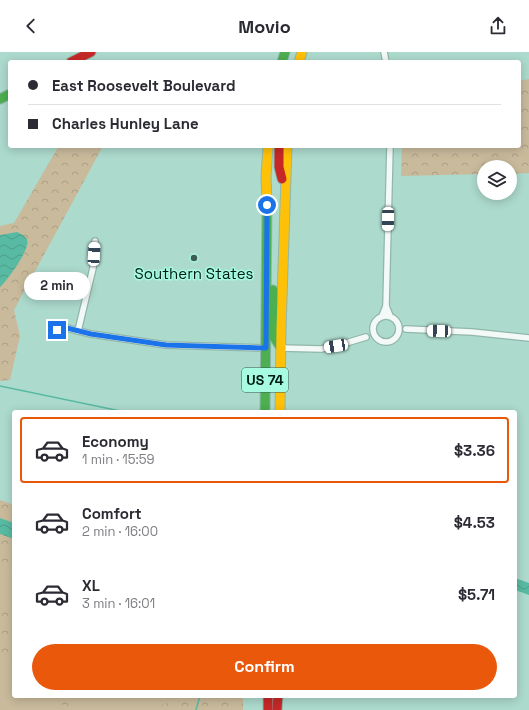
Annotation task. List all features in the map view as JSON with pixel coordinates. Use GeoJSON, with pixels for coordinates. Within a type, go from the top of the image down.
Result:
{"type":"FeatureCollection","features":[{"type":"Feature","properties":{"kind":"highway"},"geometry":{"type":"LineString","coordinates":[[75,60],[91,52]]}},
{"type":"Feature","properties":{"kind":"highway","name":"US 74"},"geometry":{"type":"LineString","coordinates":[[265,410],[267,244],[266,177],[268,148]]}},
{"type":"Feature","properties":{"kind":"highway"},"geometry":{"type":"LineString","coordinates":[[279,148],[279,167],[285,190]]}},
{"type":"Feature","properties":{"kind":"highway","name":"US 74"},"geometry":{"type":"LineString","coordinates":[[280,410],[287,148]]}},
{"type":"Feature","properties":{"kind":"highway"},"geometry":{"type":"LineString","coordinates":[[267,244],[271,262],[274,337],[276,342],[282,348]]}},
{"type":"Feature","properties":{"kind":"highway"},"geometry":{"type":"LineString","coordinates":[[266,348],[275,354],[277,410]]}},
{"type":"Feature","properties":{"kind":"highway"},"geometry":{"type":"LineString","coordinates":[[262,698],[262,710]]}},
{"type":"Feature","properties":{"kind":"highway"},"geometry":{"type":"LineString","coordinates":[[268,698],[268,710]]}},
{"type":"Feature","properties":{"kind":"highway"},"geometry":{"type":"LineString","coordinates":[[277,710],[278,698]]}},
{"type":"Feature","properties":{"kind":"street"},"geometry":{"type":"LineString","coordinates":[[376,338],[373,330],[375,322],[382,316],[386,306],[390,148]]}},
{"type":"Feature","properties":{"kind":"street"},"geometry":{"type":"LineString","coordinates":[[78,331],[92,273],[94,241]]}},
{"type":"Feature","properties":{"kind":"street"},"geometry":{"type":"LineString","coordinates":[[386,306],[390,316],[399,326],[406,329],[472,332],[529,338]]}},
{"type":"Feature","properties":{"kind":"street"},"geometry":{"type":"LineString","coordinates":[[382,316],[390,316]]}},
{"type":"Feature","properties":{"kind":"street"},"geometry":{"type":"LineString","coordinates":[[397,336],[399,326]]}},
{"type":"Feature","properties":{"kind":"street"},"geometry":{"type":"LineString","coordinates":[[57,330],[67,328],[91,334],[166,345],[266,348]]}},
{"type":"Feature","properties":{"kind":"street"},"geometry":{"type":"LineString","coordinates":[[366,336],[388,342],[392,341],[406,329]]}},
{"type":"Feature","properties":{"kind":"street"},"geometry":{"type":"LineString","coordinates":[[282,348],[321,349],[336,346],[366,336],[373,330]]}},
{"type":"Feature","properties":{"kind":"green space"},"geometry":{"type":"Polygon","coordinates":[[[529,79],[529,173],[517,174],[517,160],[477,160],[477,174],[401,176],[402,148],[521,148],[521,81],[529,79]]]}},
{"type":"Feature","properties":{"kind":"green space"},"geometry":{"type":"Polygon","coordinates":[[[102,148],[14,310],[20,336],[10,380],[0,381],[0,226],[14,223],[57,149],[102,148]]]}},
{"type":"Feature","properties":{"kind":"green space"},"geometry":{"type":"Polygon","coordinates":[[[0,500],[12,504],[12,572],[6,576],[0,575],[0,500]]]}},
{"type":"Feature","properties":{"kind":"green space"},"geometry":{"type":"Polygon","coordinates":[[[0,568],[12,573],[12,698],[182,698],[177,710],[0,710],[0,568]]]}},
{"type":"Feature","properties":{"kind":"green space"},"geometry":{"type":"Polygon","coordinates":[[[0,599],[9,601],[12,605],[12,669],[3,662],[0,657],[0,599]]]}},
{"type":"Feature","properties":{"kind":"green space"},"geometry":{"type":"Polygon","coordinates":[[[50,698],[78,698],[83,700],[77,710],[70,710],[50,698]]]}},
{"type":"Feature","properties":{"kind":"green space"},"geometry":{"type":"Polygon","coordinates":[[[182,698],[243,698],[243,710],[147,710],[174,701],[182,700],[182,698]]]}},
{"type":"Feature","properties":{"kind":"water"},"geometry":{"type":"Polygon","coordinates":[[[17,232],[26,237],[27,244],[18,264],[0,287],[0,235],[17,232]]]}},
{"type":"Feature","properties":{"kind":"water"},"geometry":{"type":"Polygon","coordinates":[[[0,518],[12,522],[12,538],[0,534],[0,518]]]}},
{"type":"Feature","properties":{"kind":"water"},"geometry":{"type":"Polygon","coordinates":[[[517,579],[529,583],[529,595],[517,591],[517,579]]]}},
{"type":"Feature","properties":{"kind":"waterway"},"geometry":{"type":"LineString","coordinates":[[0,386],[115,410]]}},
{"type":"Feature","properties":{"kind":"waterway"},"geometry":{"type":"LineString","coordinates":[[196,710],[199,698]]}},
{"type":"Feature","properties":{"kind":"traffic: fast"},"geometry":{"type":"LineString","coordinates":[[283,60],[285,52]]}},
{"type":"Feature","properties":{"kind":"traffic: fast"},"geometry":{"type":"LineString","coordinates":[[0,99],[8,95]]}},
{"type":"Feature","properties":{"kind":"traffic: fast"},"geometry":{"type":"LineString","coordinates":[[265,410],[267,203]]}},
{"type":"Feature","properties":{"kind":"traffic: fast"},"geometry":{"type":"LineString","coordinates":[[273,290],[274,337],[281,348]]}},
{"type":"Feature","properties":{"kind":"traffic: slow"},"geometry":{"type":"LineString","coordinates":[[300,60],[302,52]]}},
{"type":"Feature","properties":{"kind":"traffic: slow"},"geometry":{"type":"LineString","coordinates":[[267,203],[266,177],[268,148]]}},
{"type":"Feature","properties":{"kind":"traffic: slow"},"geometry":{"type":"LineString","coordinates":[[280,410],[287,148]]}},
{"type":"Feature","properties":{"kind":"traffic: jam"},"geometry":{"type":"LineString","coordinates":[[75,60],[91,52]]}},
{"type":"Feature","properties":{"kind":"traffic: jam"},"geometry":{"type":"LineString","coordinates":[[279,148],[279,167],[282,179]]}},
{"type":"Feature","properties":{"kind":"traffic: jam"},"geometry":{"type":"LineString","coordinates":[[268,698],[268,710]]}},
{"type":"Feature","properties":{"kind":"traffic: jam"},"geometry":{"type":"LineString","coordinates":[[277,710],[278,698]]}},
{"type":"Feature","properties":{"kind":"place","name":"Southern States"},"geometry":{"type":"Point","coordinates":[194,258]}},
{"type":"Feature","properties":{"kind":"route"},"geometry":{"type":"LineString","coordinates":[[57,330],[67,328],[91,334],[166,345],[266,348],[267,205]]}}]}
